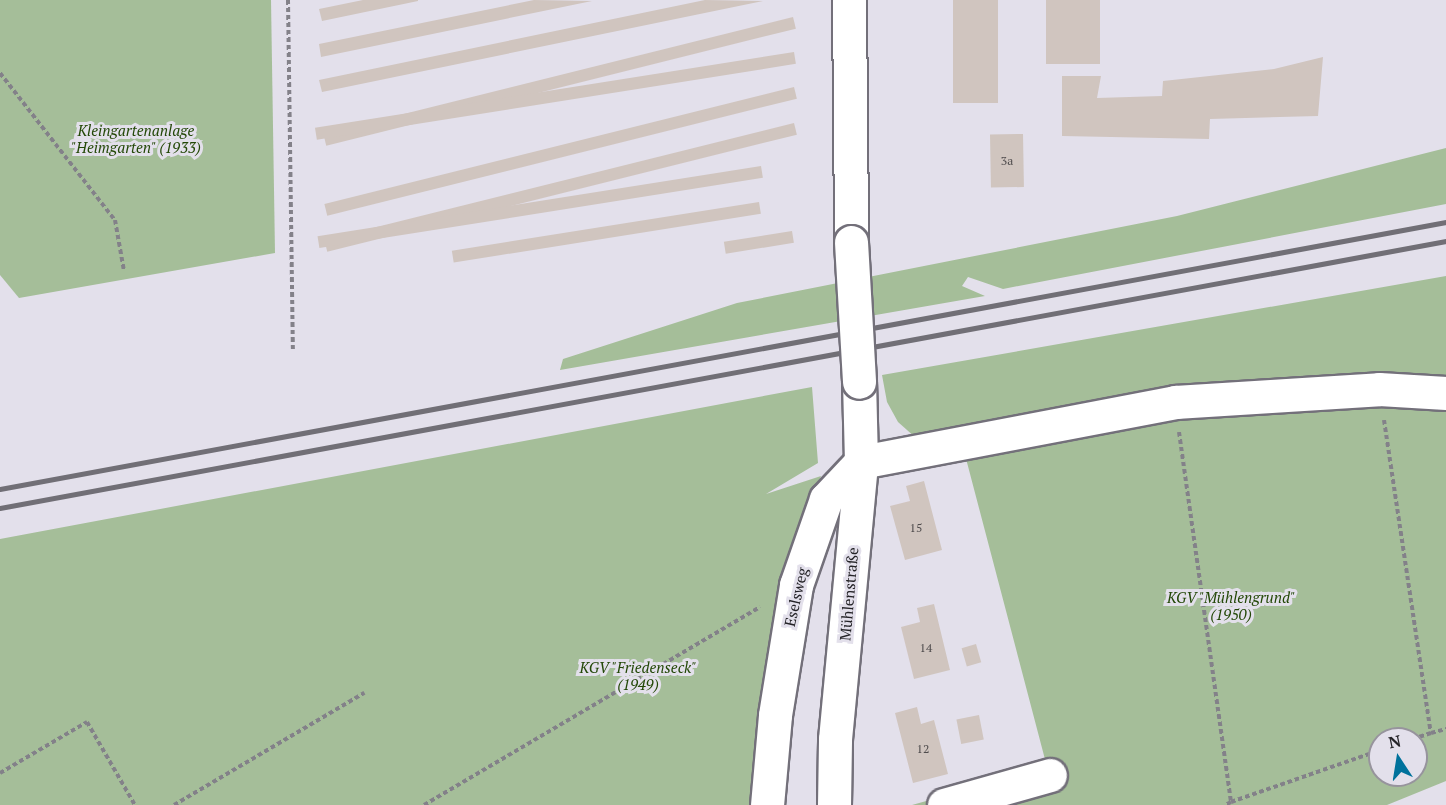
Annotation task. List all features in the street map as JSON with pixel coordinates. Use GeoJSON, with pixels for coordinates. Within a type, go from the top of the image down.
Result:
{"type":"FeatureCollection","features":[{"type":"Feature","properties":{"kind":"street","name":"Mühlenstraße"},"geometry":{"type":"LineString","coordinates":[[834,805],[835,739],[861,462],[860,382],[851,242],[849,0]]}},
{"type":"Feature","properties":{"kind":"street"},"geometry":{"type":"LineString","coordinates":[[861,462],[917,454],[1018,430],[1175,402],[1379,389],[1446,393]]}},
{"type":"Feature","properties":{"kind":"street","name":"Eselsweg"},"geometry":{"type":"LineString","coordinates":[[767,805],[776,704],[796,585],[826,499],[861,462]]}},
{"type":"Feature","properties":{"kind":"street"},"geometry":{"type":"LineString","coordinates":[[944,805],[1050,775]]}},
{"type":"Feature","properties":{"kind":"path"},"geometry":{"type":"LineString","coordinates":[[288,0],[293,351]]}},
{"type":"Feature","properties":{"kind":"path"},"geometry":{"type":"LineString","coordinates":[[0,73],[115,220],[124,271]]}},
{"type":"Feature","properties":{"kind":"path"},"geometry":{"type":"LineString","coordinates":[[1379,389],[1431,733]]}},
{"type":"Feature","properties":{"kind":"path"},"geometry":{"type":"LineString","coordinates":[[1175,402],[1231,802]]}},
{"type":"Feature","properties":{"kind":"path"},"geometry":{"type":"LineString","coordinates":[[424,805],[796,585]]}},
{"type":"Feature","properties":{"kind":"path"},"geometry":{"type":"LineString","coordinates":[[174,805],[364,693]]}},
{"type":"Feature","properties":{"kind":"path"},"geometry":{"type":"LineString","coordinates":[[0,772],[87,722],[135,805]]}},
{"type":"Feature","properties":{"kind":"path"},"geometry":{"type":"LineString","coordinates":[[1428,734],[1446,729]]}},
{"type":"Feature","properties":{"kind":"path"},"geometry":{"type":"LineString","coordinates":[[1225,805],[1368,754]]}},
{"type":"Feature","properties":{"kind":"green space","name":"Kleingartenanlage \"Heimgarten\" (1933)"},"geometry":{"type":"Polygon","coordinates":[[[0,0],[271,0],[275,253],[19,298],[0,275],[0,0]]]}},
{"type":"Feature","properties":{"kind":"green space"},"geometry":{"type":"Polygon","coordinates":[[[1446,148],[1446,204],[1003,289],[968,277],[962,286],[985,296],[560,370],[563,359],[737,303],[1177,216],[1446,148]]]}},
{"type":"Feature","properties":{"kind":"green space","name":"KGV \"Mühlengrund\" (1950)"},"geometry":{"type":"Polygon","coordinates":[[[1446,276],[1446,781],[1387,805],[912,805],[1047,767],[964,451],[916,438],[898,422],[887,402],[882,375],[1446,276]]]}},
{"type":"Feature","properties":{"kind":"green space","name":"KGV \"Friedenseck\" (1949)"},"geometry":{"type":"Polygon","coordinates":[[[812,387],[818,463],[766,494],[821,476],[788,573],[752,805],[0,805],[0,539],[812,387]]]}},
{"type":"Feature","properties":{"kind":"building"},"geometry":{"type":"Polygon","coordinates":[[[363,0],[418,1],[322,21],[319,9],[363,0]]]}},
{"type":"Feature","properties":{"kind":"building"},"geometry":{"type":"Polygon","coordinates":[[[534,0],[592,1],[321,57],[319,44],[534,0]]]}},
{"type":"Feature","properties":{"kind":"building"},"geometry":{"type":"Polygon","coordinates":[[[705,0],[763,1],[322,92],[319,80],[705,0]]]}},
{"type":"Feature","properties":{"kind":"building"},"geometry":{"type":"Polygon","coordinates":[[[953,0],[998,0],[998,103],[953,103],[953,0]]]}},
{"type":"Feature","properties":{"kind":"building"},"geometry":{"type":"Polygon","coordinates":[[[1046,0],[1100,0],[1100,64],[1046,64],[1046,0]]]}},
{"type":"Feature","properties":{"kind":"building"},"geometry":{"type":"Polygon","coordinates":[[[793,17],[796,29],[326,146],[323,134],[793,17]]]}},
{"type":"Feature","properties":{"kind":"building"},"geometry":{"type":"Polygon","coordinates":[[[794,52],[796,64],[317,140],[315,128],[794,52]]]}},
{"type":"Feature","properties":{"kind":"building"},"geometry":{"type":"Polygon","coordinates":[[[1323,57],[1318,116],[1210,119],[1209,139],[1062,136],[1062,76],[1101,76],[1097,98],[1162,96],[1163,81],[1274,69],[1323,57]]]}},
{"type":"Feature","properties":{"kind":"building"},"geometry":{"type":"Polygon","coordinates":[[[794,87],[797,99],[327,216],[324,204],[794,87]]]}},
{"type":"Feature","properties":{"kind":"building"},"geometry":{"type":"Polygon","coordinates":[[[794,123],[797,135],[327,252],[324,240],[794,123]]]}},
{"type":"Feature","properties":{"kind":"building"},"geometry":{"type":"Polygon","coordinates":[[[1023,134],[1024,187],[991,188],[990,135],[1023,134]]]}},
{"type":"Feature","properties":{"kind":"building"},"geometry":{"type":"Polygon","coordinates":[[[761,166],[763,178],[319,248],[318,236],[761,166]]]}},
{"type":"Feature","properties":{"kind":"building"},"geometry":{"type":"Polygon","coordinates":[[[759,202],[761,214],[454,263],[452,251],[759,202]]]}},
{"type":"Feature","properties":{"kind":"building"},"geometry":{"type":"Polygon","coordinates":[[[792,231],[794,243],[726,254],[724,242],[792,231]]]}},
{"type":"Feature","properties":{"kind":"building"},"geometry":{"type":"Polygon","coordinates":[[[924,481],[942,550],[905,560],[890,506],[910,501],[906,486],[924,481]]]}},
{"type":"Feature","properties":{"kind":"building"},"geometry":{"type":"Polygon","coordinates":[[[934,604],[950,670],[914,679],[901,627],[920,622],[917,608],[934,604]]]}},
{"type":"Feature","properties":{"kind":"building"},"geometry":{"type":"Polygon","coordinates":[[[976,644],[981,662],[967,666],[962,648],[976,644]]]}},
{"type":"Feature","properties":{"kind":"building"},"geometry":{"type":"Polygon","coordinates":[[[917,707],[921,724],[934,720],[948,774],[913,783],[895,713],[917,707]]]}},
{"type":"Feature","properties":{"kind":"building"},"geometry":{"type":"Polygon","coordinates":[[[979,715],[984,740],[961,744],[956,719],[979,715]]]}},
{"type":"Feature","properties":{"kind":"railway"},"geometry":{"type":"LineString","coordinates":[[0,489],[1446,222]]}},
{"type":"Feature","properties":{"kind":"railway"},"geometry":{"type":"LineString","coordinates":[[0,508],[1446,241]]}}]}
